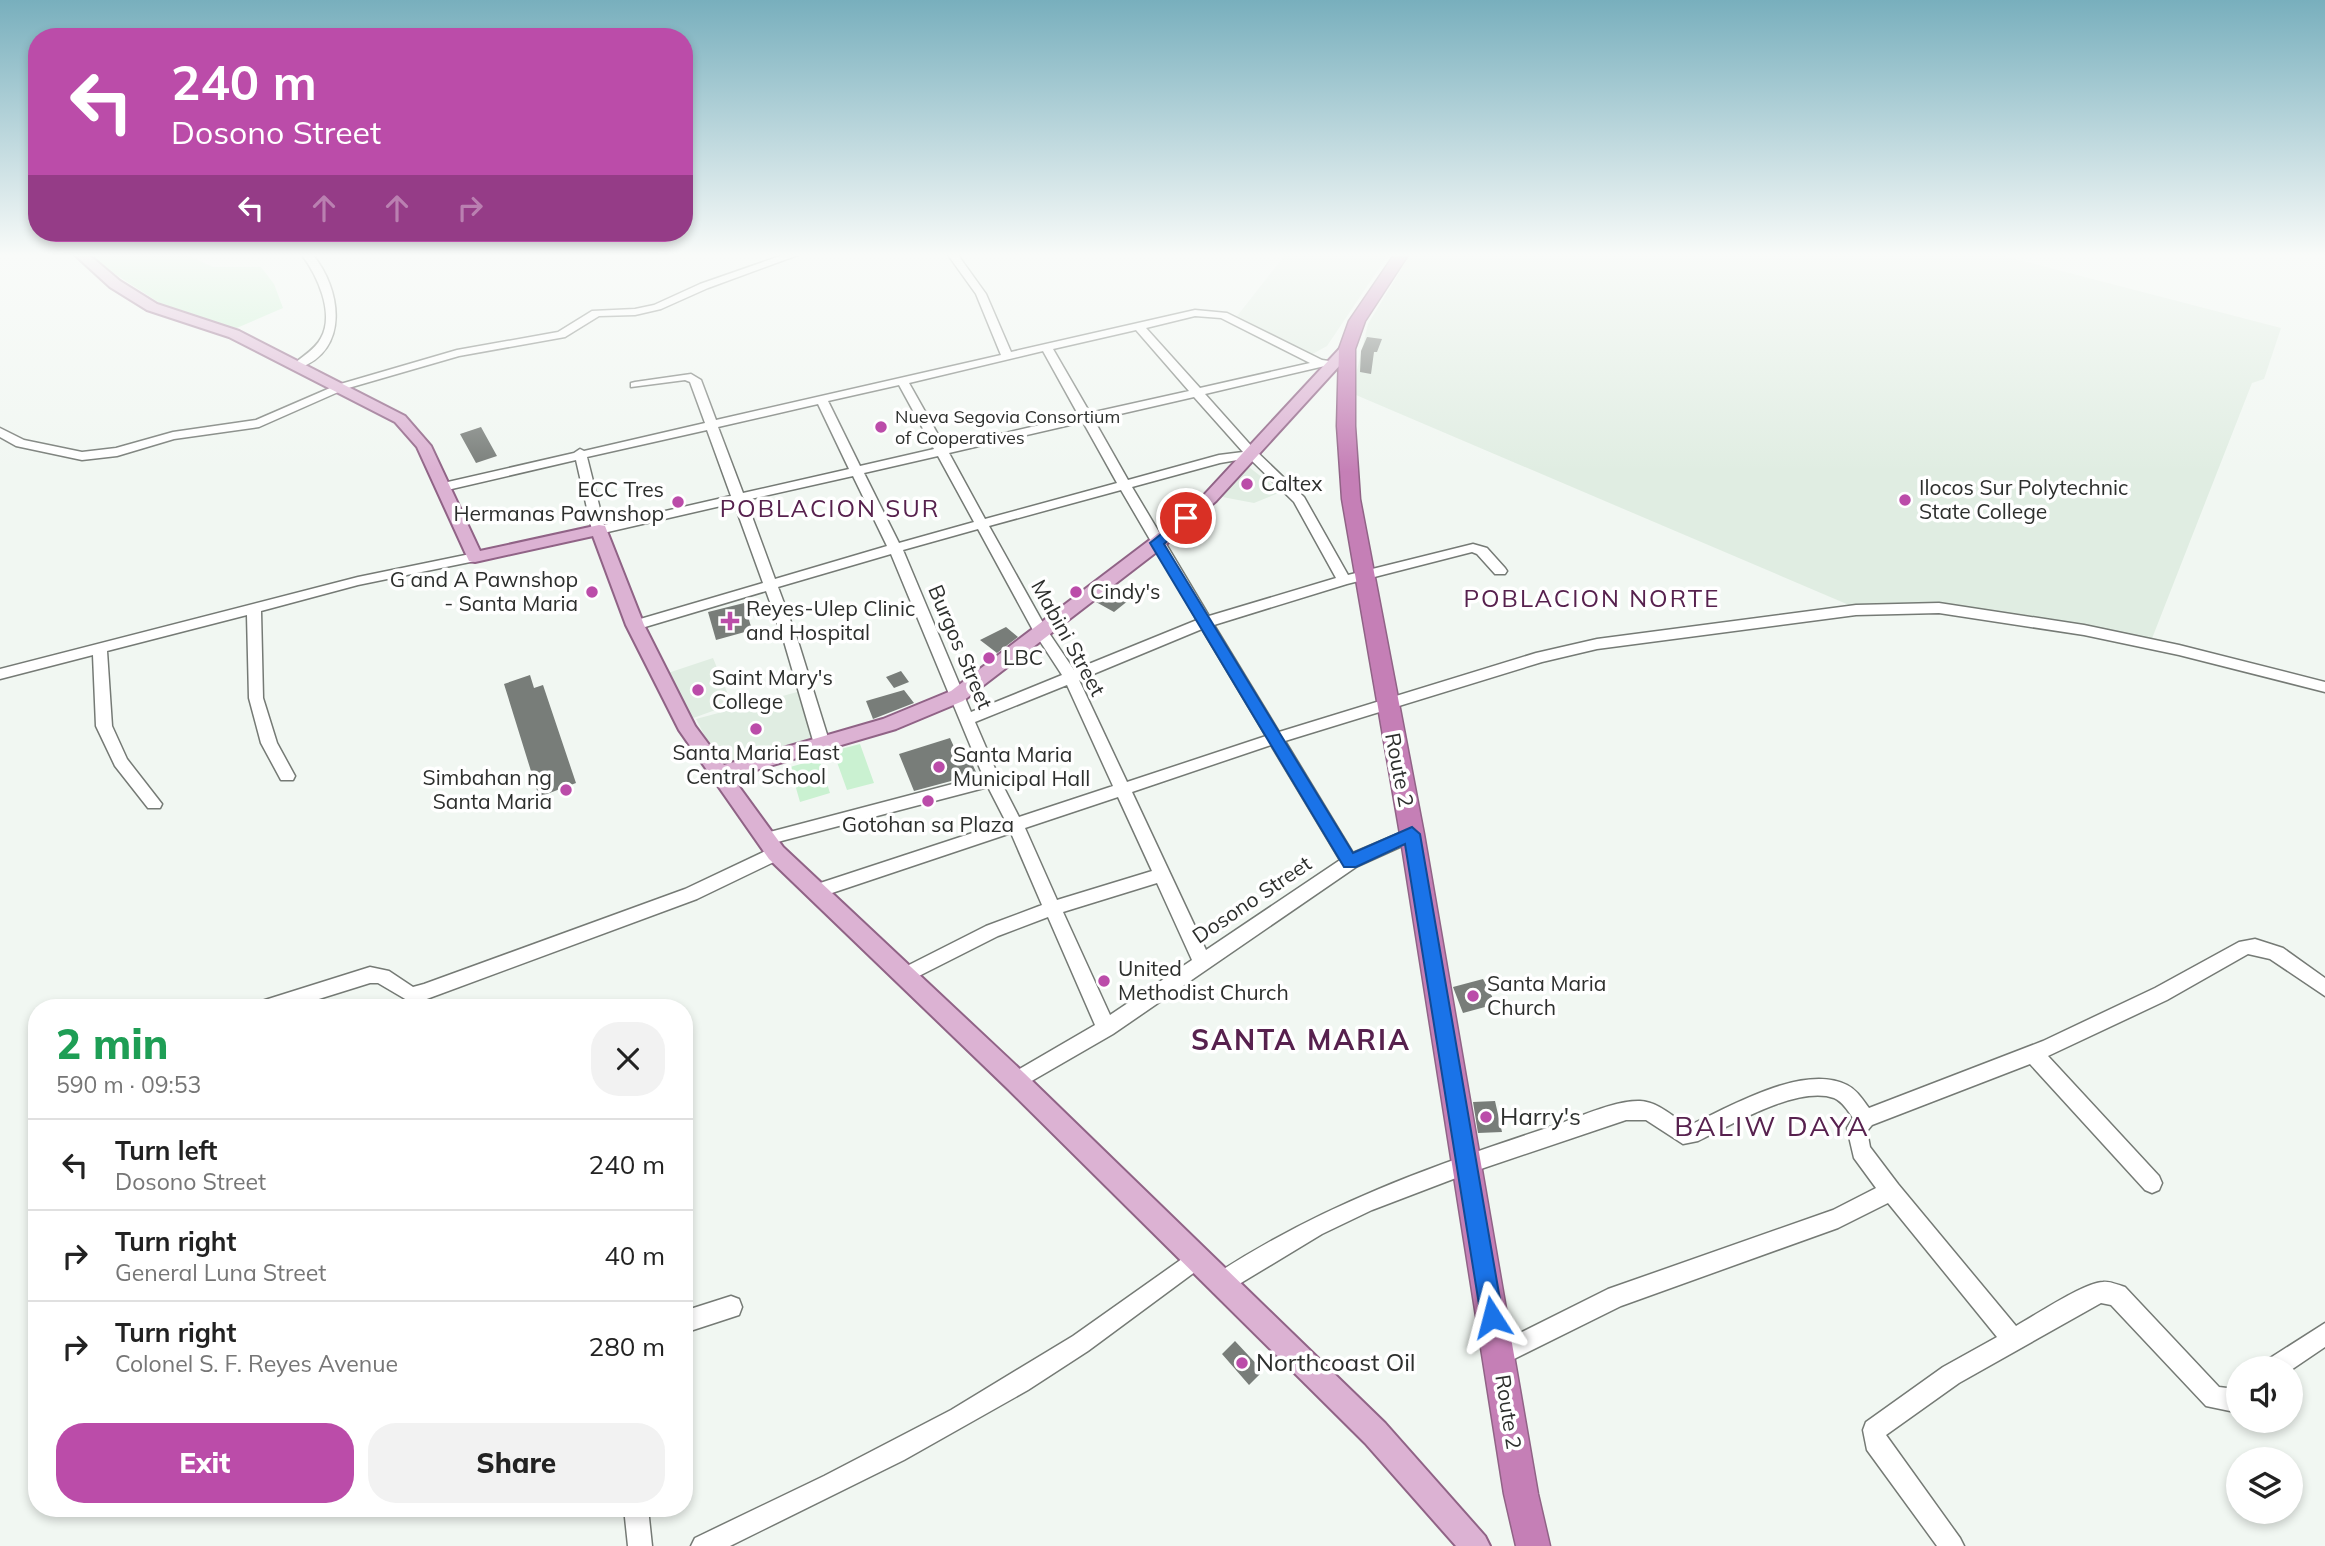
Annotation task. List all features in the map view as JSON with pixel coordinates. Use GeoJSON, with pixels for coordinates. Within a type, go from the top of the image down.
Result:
{"type":"FeatureCollection","features":[{"type":"Feature","properties":{"kind":"highway","name":"Route 2"},"geometry":{"type":"LineString","coordinates":[[1353,327],[1334,358],[1346,426],[1354,578],[1386,705],[1412,834],[1521,1494],[1533,1546]]}},
{"type":"Feature","properties":{"kind":"main road"},"geometry":{"type":"LineString","coordinates":[[213,327],[234,334],[299,365],[400,419],[414,434],[443,487],[475,557],[598,530],[635,625],[688,730],[771,846],[1016,1081],[1375,1433],[1475,1546]]}},
{"type":"Feature","properties":{"kind":"main road"},"geometry":{"type":"LineString","coordinates":[[719,774],[890,724],[957,696],[1157,543],[1210,498],[1334,358]]}},
{"type":"Feature","properties":{"kind":"street"},"geometry":{"type":"LineString","coordinates":[[299,365],[319,349],[329,333],[329,327]]}},
{"type":"Feature","properties":{"kind":"street"},"geometry":{"type":"LineString","coordinates":[[0,432],[38,448],[74,455],[99,455],[173,436],[259,423],[341,387],[457,353],[561,335],[577,327]]}},
{"type":"Feature","properties":{"kind":"street"},"geometry":{"type":"LineString","coordinates":[[995,327],[1007,356]]}},
{"type":"Feature","properties":{"kind":"street"},"geometry":{"type":"LineString","coordinates":[[443,487],[580,453],[1133,327]]}},
{"type":"Feature","properties":{"kind":"street"},"geometry":{"type":"LineString","coordinates":[[1139,327],[1249,454],[1299,500],[1354,578]]}},
{"type":"Feature","properties":{"kind":"street"},"geometry":{"type":"LineString","coordinates":[[1252,327],[1334,358]]}},
{"type":"Feature","properties":{"kind":"street"},"geometry":{"type":"LineString","coordinates":[[1046,346],[1124,487],[1273,739],[1350,862]]}},
{"type":"Feature","properties":{"kind":"street"},"geometry":{"type":"LineString","coordinates":[[580,453],[598,530],[1195,393],[1334,358]]}},
{"type":"Feature","properties":{"kind":"street"},"geometry":{"type":"LineString","coordinates":[[635,384],[692,377],[790,638],[822,744]]}},
{"type":"Feature","properties":{"kind":"street","name":"Mabini Street"},"geometry":{"type":"LineString","coordinates":[[902,380],[1041,632],[1070,676],[1202,961]]}},
{"type":"Feature","properties":{"kind":"street","name":"Burgos Street"},"geometry":{"type":"LineString","coordinates":[[821,399],[895,548],[992,780],[1015,824],[1106,1028]]}},
{"type":"Feature","properties":{"kind":"street"},"geometry":{"type":"LineString","coordinates":[[635,625],[895,548],[1249,454]]}},
{"type":"Feature","properties":{"kind":"street"},"geometry":{"type":"LineString","coordinates":[[968,719],[1206,622],[1354,578],[1474,548],[1482,551],[1500,571]]}},
{"type":"Feature","properties":{"kind":"street"},"geometry":{"type":"LineString","coordinates":[[0,674],[402,570],[475,557]]}},
{"type":"Feature","properties":{"kind":"street"},"geometry":{"type":"LineString","coordinates":[[817,891],[1273,739],[1597,644],[1888,608],[1961,610],[2084,630],[2191,653],[2325,687]]}},
{"type":"Feature","properties":{"kind":"street"},"geometry":{"type":"LineString","coordinates":[[254,610],[256,698],[270,743],[287,776]]}},
{"type":"Feature","properties":{"kind":"street"},"geometry":{"type":"LineString","coordinates":[[100,649],[104,726],[121,762],[153,804]]}},
{"type":"Feature","properties":{"kind":"street"},"geometry":{"type":"LineString","coordinates":[[294,999],[370,975],[390,979],[412,995],[424,992],[691,894],[771,846],[992,780]]}},
{"type":"Feature","properties":{"kind":"street","name":"Dosono Street"},"geometry":{"type":"LineString","coordinates":[[1016,1081],[1106,1028],[1350,862],[1412,834]]}},
{"type":"Feature","properties":{"kind":"street"},"geometry":{"type":"LineString","coordinates":[[905,975],[992,931],[1053,908],[1161,875]]}},
{"type":"Feature","properties":{"kind":"street"},"geometry":{"type":"LineString","coordinates":[[2014,1340],[1861,1151],[1857,1128],[1865,1119],[2033,1054],[2161,994],[2253,945],[2267,949],[2325,988]]}},
{"type":"Feature","properties":{"kind":"street"},"geometry":{"type":"LineString","coordinates":[[2033,1054],[2152,1183]]}},
{"type":"Feature","properties":{"kind":"street"},"geometry":{"type":"LineString","coordinates":[[1221,1284],[1306,1232],[1365,1204],[1467,1165],[1638,1108],[1656,1112],[1683,1135],[1806,1088],[1837,1089],[1853,1101],[1865,1119]]}},
{"type":"Feature","properties":{"kind":"street"},"geometry":{"type":"LineString","coordinates":[[1499,1356],[1616,1297],[1838,1218],[1891,1191]]}},
{"type":"Feature","properties":{"kind":"street"},"geometry":{"type":"LineString","coordinates":[[703,1546],[837,1485],[982,1406],[1048,1367],[1147,1299],[1196,1259]]}},
{"type":"Feature","properties":{"kind":"street"},"geometry":{"type":"LineString","coordinates":[[1952,1546],[1875,1443],[1874,1430],[1951,1375],[2091,1296],[2110,1292],[2126,1304],[2205,1391],[2223,1401],[2226,1400]]}},
{"type":"Feature","properties":{"kind":"street"},"geometry":{"type":"LineString","coordinates":[[693,1319],[731,1307]]}},
{"type":"Feature","properties":{"kind":"street"},"geometry":{"type":"LineString","coordinates":[[2293,1356],[2325,1334]]}},
{"type":"Feature","properties":{"kind":"street"},"geometry":{"type":"LineString","coordinates":[[637,1517],[640,1546]]}},
{"type":"Feature","properties":{"kind":"shaded area"},"geometry":{"type":"Polygon","coordinates":[[[1248,327],[1340,327],[1327,346],[1307,357],[1248,327]]]}},
{"type":"Feature","properties":{"kind":"shaded area","name":"Ilocos Sur Polytechnic State College"},"geometry":{"type":"Polygon","coordinates":[[[1367,327],[2281,328],[2264,379],[2252,383],[2151,641],[1951,605],[1849,605],[1356,395],[1355,378],[1367,327]]]}},
{"type":"Feature","properties":{"kind":"shaded area"},"geometry":{"type":"Polygon","coordinates":[[[1245,464],[1281,492],[1254,503],[1217,496],[1245,464]]]}},
{"type":"Feature","properties":{"kind":"shaded area","name":"Saint Mary's College"},"geometry":{"type":"Polygon","coordinates":[[[713,658],[732,704],[685,721],[662,675],[713,658]]]}},
{"type":"Feature","properties":{"kind":"shaded area","name":"Santa Maria East Central School"},"geometry":{"type":"Polygon","coordinates":[[[801,691],[812,740],[725,765],[713,752],[696,719],[801,691]]]}},
{"type":"Feature","properties":{"kind":"green space"},"geometry":{"type":"Polygon","coordinates":[[[860,744],[874,783],[847,790],[833,751],[860,744]]]}},
{"type":"Feature","properties":{"kind":"green space"},"geometry":{"type":"Polygon","coordinates":[[[819,759],[830,793],[800,802],[790,767],[819,759]]]}},
{"type":"Feature","properties":{"kind":"building"},"geometry":{"type":"Polygon","coordinates":[[[1367,337],[1382,339],[1377,352],[1374,352],[1371,374],[1360,372],[1361,351],[1367,337]]]}},
{"type":"Feature","properties":{"kind":"building"},"geometry":{"type":"Polygon","coordinates":[[[481,427],[497,456],[476,463],[460,434],[481,427]]]}},
{"type":"Feature","properties":{"kind":"building"},"geometry":{"type":"Polygon","coordinates":[[[1116,587],[1134,596],[1114,612],[1096,602],[1116,587]]]}},
{"type":"Feature","properties":{"kind":"building","name":"Reyes-Ulep Clinic and Hospital"},"geometry":{"type":"Polygon","coordinates":[[[744,603],[752,630],[716,640],[708,612],[744,603]]]}},
{"type":"Feature","properties":{"kind":"building"},"geometry":{"type":"Polygon","coordinates":[[[1006,627],[1018,637],[997,653],[980,640],[1006,627]]]}},
{"type":"Feature","properties":{"kind":"building"},"geometry":{"type":"Polygon","coordinates":[[[901,671],[909,682],[894,688],[886,677],[901,671]]]}},
{"type":"Feature","properties":{"kind":"building"},"geometry":{"type":"Polygon","coordinates":[[[530,675],[534,688],[543,685],[576,783],[539,797],[504,684],[530,675]]]}},
{"type":"Feature","properties":{"kind":"building"},"geometry":{"type":"Polygon","coordinates":[[[904,690],[914,703],[873,719],[866,701],[904,690]]]}},
{"type":"Feature","properties":{"kind":"building","name":"Santa Maria Municipal Hall"},"geometry":{"type":"Polygon","coordinates":[[[950,738],[960,760],[969,757],[977,774],[914,791],[899,754],[950,738]]]}},
{"type":"Feature","properties":{"kind":"building","name":"Santa Maria Church"},"geometry":{"type":"Polygon","coordinates":[[[1483,979],[1496,1004],[1463,1013],[1453,987],[1483,979]]]}},
{"type":"Feature","properties":{"kind":"building","name":"Harry's"},"geometry":{"type":"Polygon","coordinates":[[[1495,1101],[1502,1132],[1478,1133],[1473,1102],[1495,1101]]]}},
{"type":"Feature","properties":{"kind":"building","name":"Northcoast Oil"},"geometry":{"type":"Polygon","coordinates":[[[1235,1341],[1263,1371],[1249,1385],[1222,1354],[1235,1341]]]}},
{"type":"Feature","properties":{"kind":"place","name":"Nueva Segovia Consortium of Cooperatives"},"geometry":{"type":"Point","coordinates":[881,427]}},
{"type":"Feature","properties":{"kind":"place","name":"Caltex"},"geometry":{"type":"Point","coordinates":[1247,484]}},
{"type":"Feature","properties":{"kind":"place","name":"Ilocos Sur Polytechnic State College"},"geometry":{"type":"Point","coordinates":[1905,500]}},
{"type":"Feature","properties":{"kind":"place","name":"ECC Tres Hermanas Pawnshop"},"geometry":{"type":"Point","coordinates":[678,502]}},
{"type":"Feature","properties":{"kind":"place","name":"G and A Pawnshop - Santa Maria"},"geometry":{"type":"Point","coordinates":[592,592]}},
{"type":"Feature","properties":{"kind":"place","name":"Cindy's"},"geometry":{"type":"Point","coordinates":[1076,592]}},
{"type":"Feature","properties":{"kind":"place","name":"Reyes-Ulep Clinic and Hospital"},"geometry":{"type":"Point","coordinates":[730,621]}},
{"type":"Feature","properties":{"kind":"place","name":"LBC"},"geometry":{"type":"Point","coordinates":[989,658]}},
{"type":"Feature","properties":{"kind":"place","name":"Saint Mary's College"},"geometry":{"type":"Point","coordinates":[698,690]}},
{"type":"Feature","properties":{"kind":"place","name":"Santa Maria East Central School"},"geometry":{"type":"Point","coordinates":[756,729]}},
{"type":"Feature","properties":{"kind":"place","name":"Santa Maria Municipal Hall"},"geometry":{"type":"Point","coordinates":[939,767]}},
{"type":"Feature","properties":{"kind":"place","name":"Simbahan ng Santa Maria"},"geometry":{"type":"Point","coordinates":[566,790]}},
{"type":"Feature","properties":{"kind":"place","name":"Gotohan sa Plaza"},"geometry":{"type":"Point","coordinates":[928,801]}},
{"type":"Feature","properties":{"kind":"place","name":"United Methodist Church"},"geometry":{"type":"Point","coordinates":[1104,981]}},
{"type":"Feature","properties":{"kind":"place","name":"Santa Maria Church"},"geometry":{"type":"Point","coordinates":[1473,996]}},
{"type":"Feature","properties":{"kind":"place","name":"Harry's"},"geometry":{"type":"Point","coordinates":[1486,1117]}},
{"type":"Feature","properties":{"kind":"place","name":"Northcoast Oil"},"geometry":{"type":"Point","coordinates":[1242,1363]}},
{"type":"Feature","properties":{"kind":"district","name":"POBLACION SUR"},"geometry":{"type":"Point","coordinates":[830,509]}},
{"type":"Feature","properties":{"kind":"district","name":"POBLACION NORTE"},"geometry":{"type":"Point","coordinates":[1592,599]}},
{"type":"Feature","properties":{"kind":"district","name":"SANTA MARIA"},"geometry":{"type":"Point","coordinates":[1301,1040]}},
{"type":"Feature","properties":{"kind":"district","name":"BALIW DAYA"},"geometry":{"type":"Point","coordinates":[1772,1126]}},
{"type":"Feature","properties":{"kind":"route"},"geometry":{"type":"LineString","coordinates":[[1186,518],[1157,543],[1273,739],[1350,862],[1412,834],[1492,1317]]}}]}
